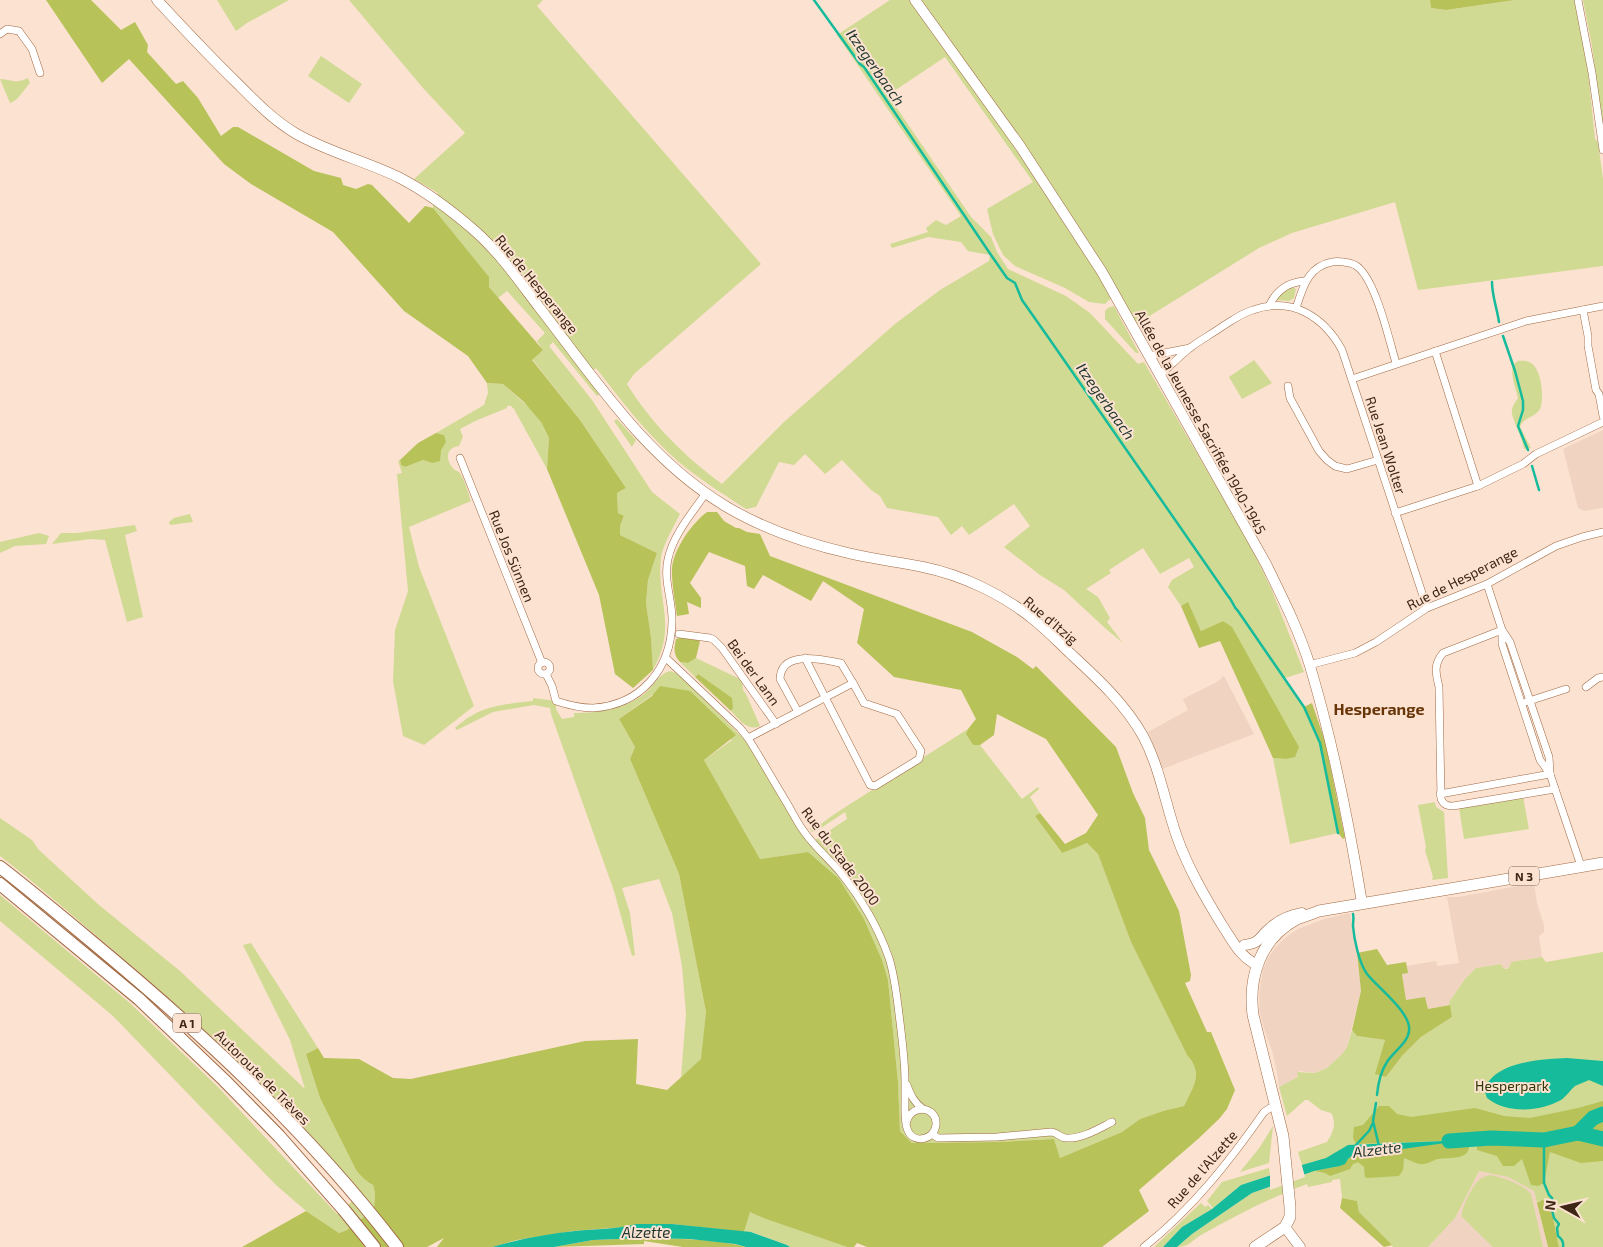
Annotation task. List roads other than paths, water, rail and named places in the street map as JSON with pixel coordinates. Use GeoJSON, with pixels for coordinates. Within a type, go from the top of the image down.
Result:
{"type":"FeatureCollection","features":[{"type":"Feature","properties":{"kind":"highway","name":"Autoroute de Trèves"},"geometry":{"type":"LineString","coordinates":[[0,867],[150,990],[236,1069],[292,1126],[357,1198],[397,1247]]}},
{"type":"Feature","properties":{"kind":"highway","name":"A 1"},"geometry":{"type":"LineString","coordinates":[[0,884],[139,998],[224,1080],[344,1210],[374,1247]]}},
{"type":"Feature","properties":{"kind":"main road","name":"Rue de Hesperange"},"geometry":{"type":"LineString","coordinates":[[157,0],[202,49],[261,108],[279,122],[316,144],[358,160],[410,184],[433,198],[476,232],[500,256],[623,416],[666,461],[706,493]]}},
{"type":"Feature","properties":{"kind":"main road","name":"Allée de la Jeunesse Sacrifiée 1940-1945"},"geometry":{"type":"LineString","coordinates":[[915,0],[1020,146],[1102,272],[1266,564],[1288,609],[1309,665],[1330,740],[1352,842],[1362,903]]}},
{"type":"Feature","properties":{"kind":"main road","name":"Rue d'Itzig"},"geometry":{"type":"LineString","coordinates":[[706,493],[747,518],[799,539],[853,554],[927,567],[957,576],[1003,599],[1032,618],[1103,684],[1125,708],[1154,758],[1178,838],[1187,862],[1206,899],[1238,951],[1250,962],[1259,960]]}},
{"type":"Feature","properties":{"kind":"main road","name":"N 3"},"geometry":{"type":"LineString","coordinates":[[1286,1227],[1290,1217],[1283,1136],[1253,1014],[1251,990],[1259,960],[1271,940],[1283,928],[1297,919],[1319,911],[1603,863]]}},
{"type":"Feature","properties":{"kind":"main road"},"geometry":{"type":"LineString","coordinates":[[1244,945],[1258,942],[1268,929],[1281,920],[1296,914],[1319,911]]}},
{"type":"Feature","properties":{"kind":"main road","name":"Rue d'Itzig"},"geometry":{"type":"LineString","coordinates":[[1231,938],[1244,945],[1259,960]]}},
{"type":"Feature","properties":{"kind":"main road"},"geometry":{"type":"LineString","coordinates":[[1255,1247],[1286,1227],[1300,1247]]}},
{"type":"Feature","properties":{"kind":"street"},"geometry":{"type":"LineString","coordinates":[[1578,0],[1592,73],[1603,150]]}},
{"type":"Feature","properties":{"kind":"street"},"geometry":{"type":"LineString","coordinates":[[0,34],[7,29],[19,31],[32,49],[40,73]]}},
{"type":"Feature","properties":{"kind":"street"},"geometry":{"type":"LineString","coordinates":[[1296,308],[1305,281],[1313,271],[1332,262],[1355,265],[1369,280],[1396,363]]}},
{"type":"Feature","properties":{"kind":"street"},"geometry":{"type":"LineString","coordinates":[[1269,306],[1274,296],[1284,286],[1298,281],[1305,281]]}},
{"type":"Feature","properties":{"kind":"street","name":"Rue Jean Wolter"},"geometry":{"type":"LineString","coordinates":[[1160,375],[1191,348],[1242,314],[1255,309],[1269,306],[1296,308],[1315,317],[1331,333],[1342,350],[1427,608]]}},
{"type":"Feature","properties":{"kind":"street"},"geometry":{"type":"LineString","coordinates":[[1352,379],[1526,321],[1603,306]]}},
{"type":"Feature","properties":{"kind":"street"},"geometry":{"type":"LineString","coordinates":[[1583,310],[1591,364],[1603,416]]}},
{"type":"Feature","properties":{"kind":"street","name":"Rue Jean Wolter"},"geometry":{"type":"LineString","coordinates":[[1149,356],[1191,348]]}},
{"type":"Feature","properties":{"kind":"street"},"geometry":{"type":"LineString","coordinates":[[1435,351],[1478,486]]}},
{"type":"Feature","properties":{"kind":"street"},"geometry":{"type":"LineString","coordinates":[[1288,386],[1290,398],[1319,451],[1334,466],[1347,469],[1378,460]]}},
{"type":"Feature","properties":{"kind":"street"},"geometry":{"type":"LineString","coordinates":[[1395,513],[1478,486],[1523,464],[1536,454],[1603,422]]}},
{"type":"Feature","properties":{"kind":"street","name":"Rue Jos Sünnen"},"geometry":{"type":"LineString","coordinates":[[460,458],[542,663],[548,663],[550,666],[549,672],[546,674],[556,701],[573,706],[592,708],[610,705],[628,698],[643,688],[656,675],[666,658]]}},
{"type":"Feature","properties":{"kind":"street"},"geometry":{"type":"LineString","coordinates":[[666,658],[671,641],[673,620],[666,571],[668,556],[675,539],[706,493]]}},
{"type":"Feature","properties":{"kind":"street","name":"Rue de Hesperange"},"geometry":{"type":"LineString","coordinates":[[1309,665],[1356,653],[1427,608],[1487,584],[1556,546],[1603,532]]}},
{"type":"Feature","properties":{"kind":"street"},"geometry":{"type":"LineString","coordinates":[[1487,584],[1502,630],[1510,642],[1550,757],[1550,774]]}},
{"type":"Feature","properties":{"kind":"street"},"geometry":{"type":"LineString","coordinates":[[1502,630],[1502,644],[1540,760],[1550,774],[1581,866]]}},
{"type":"Feature","properties":{"kind":"street"},"geometry":{"type":"LineString","coordinates":[[1502,630],[1443,653],[1437,660],[1440,799],[1443,804],[1453,806],[1555,789]]}},
{"type":"Feature","properties":{"kind":"street","name":"Bei der Lann"},"geometry":{"type":"LineString","coordinates":[[679,634],[714,640],[722,648],[776,724]]}},
{"type":"Feature","properties":{"kind":"street","name":"Rue du Stade 2000"},"geometry":{"type":"LineString","coordinates":[[666,658],[740,728],[748,738],[804,832],[840,871],[857,895],[880,939],[889,958],[894,978],[905,1080],[906,1125]]}},
{"type":"Feature","properties":{"kind":"street"},"geometry":{"type":"LineString","coordinates":[[798,712],[780,679],[780,674],[784,667],[790,662],[805,658],[841,663],[864,702],[897,714],[921,751],[919,759],[876,786],[870,785],[805,658]]}},
{"type":"Feature","properties":{"kind":"street"},"geometry":{"type":"LineString","coordinates":[[1586,687],[1598,678],[1603,677]]}},
{"type":"Feature","properties":{"kind":"street"},"geometry":{"type":"LineString","coordinates":[[748,738],[853,683]]}},
{"type":"Feature","properties":{"kind":"street"},"geometry":{"type":"LineString","coordinates":[[1521,703],[1566,689]]}},
{"type":"Feature","properties":{"kind":"street"},"geometry":{"type":"LineString","coordinates":[[1440,794],[1550,774]]}},
{"type":"Feature","properties":{"kind":"street","name":"Rue du Stade 2000"},"geometry":{"type":"LineString","coordinates":[[905,1080],[911,1097],[923,1109],[934,1116],[936,1126],[932,1134]]}},
{"type":"Feature","properties":{"kind":"street","name":"Rue de l'Alzette"},"geometry":{"type":"LineString","coordinates":[[1144,1247],[1178,1217],[1216,1176],[1264,1112],[1276,1106]]}},
{"type":"Feature","properties":{"kind":"street"},"geometry":{"type":"LineString","coordinates":[[923,1109],[918,1109],[909,1115],[906,1125],[907,1130],[914,1137],[924,1139],[932,1134],[938,1138],[997,1138],[1051,1132],[1066,1138],[1086,1135],[1112,1122]]}},
{"type":"Feature","properties":{"kind":"water"},"geometry":{"type":"Polygon","coordinates":[[[1567,1058],[1603,1061],[1603,1086],[1589,1080],[1575,1086],[1561,1100],[1533,1109],[1523,1110],[1504,1107],[1487,1098],[1485,1092],[1489,1081],[1504,1069],[1525,1062],[1567,1058]]]}},
{"type":"Feature","properties":{"kind":"water","name":"Alzette"},"geometry":{"type":"Polygon","coordinates":[[[1467,1140],[1352,1156],[1345,1164],[1340,1166],[1314,1171],[1252,1193],[1192,1234],[1177,1247],[1163,1247],[1182,1227],[1212,1209],[1241,1185],[1326,1158],[1348,1145],[1467,1140]]]}},
{"type":"Feature","properties":{"kind":"water","name":"Alzette"},"geometry":{"type":"Polygon","coordinates":[[[636,1224],[672,1224],[751,1232],[790,1247],[746,1247],[690,1239],[643,1238],[593,1240],[554,1247],[492,1247],[544,1235],[636,1224]]]}},
{"type":"Feature","properties":{"kind":"waterway","name":"Itzegerbaach"},"geometry":{"type":"LineString","coordinates":[[814,0],[864,67],[1007,278],[1015,283],[1022,300],[1304,707],[1320,743],[1338,833]]}},
{"type":"Feature","properties":{"kind":"waterway"},"geometry":{"type":"LineString","coordinates":[[1492,282],[1499,322]]}},
{"type":"Feature","properties":{"kind":"waterway"},"geometry":{"type":"LineString","coordinates":[[1503,336],[1523,401],[1523,410],[1518,426],[1528,450]]}},
{"type":"Feature","properties":{"kind":"waterway"},"geometry":{"type":"LineString","coordinates":[[1532,466],[1539,490]]}},
{"type":"Feature","properties":{"kind":"waterway","name":"Itzegerbaach"},"geometry":{"type":"LineString","coordinates":[[1353,914],[1356,944],[1364,969],[1400,1008],[1405,1016],[1409,1031],[1406,1040],[1383,1069],[1377,1095]]}},
{"type":"Feature","properties":{"kind":"waterway","name":"Itzegerbaach"},"geometry":{"type":"LineString","coordinates":[[1376,1103],[1373,1121],[1379,1146]]}},
{"type":"Feature","properties":{"kind":"waterway","name":"Alzette"},"geometry":{"type":"LineString","coordinates":[[1578,1133],[1593,1118],[1603,1114]]}},
{"type":"Feature","properties":{"kind":"waterway"},"geometry":{"type":"LineString","coordinates":[[1355,1146],[1369,1131],[1373,1123]]}},
{"type":"Feature","properties":{"kind":"waterway","name":"Alzette"},"geometry":{"type":"LineString","coordinates":[[1449,1141],[1491,1138],[1544,1140],[1578,1133],[1603,1139]]}},
{"type":"Feature","properties":{"kind":"waterway"},"geometry":{"type":"LineString","coordinates":[[1544,1140],[1544,1183],[1552,1198],[1552,1210],[1554,1218],[1559,1224],[1557,1228],[1558,1236],[1562,1241],[1563,1247]]}},
{"type":"Feature","properties":{"kind":"district","name":"Hesperange"},"geometry":{"type":"Point","coordinates":[1379,708]}},
{"type":"Feature","properties":{"kind":"park label","name":"Hesperpark"},"geometry":{"type":"Point","coordinates":[1512,1085]}}]}
